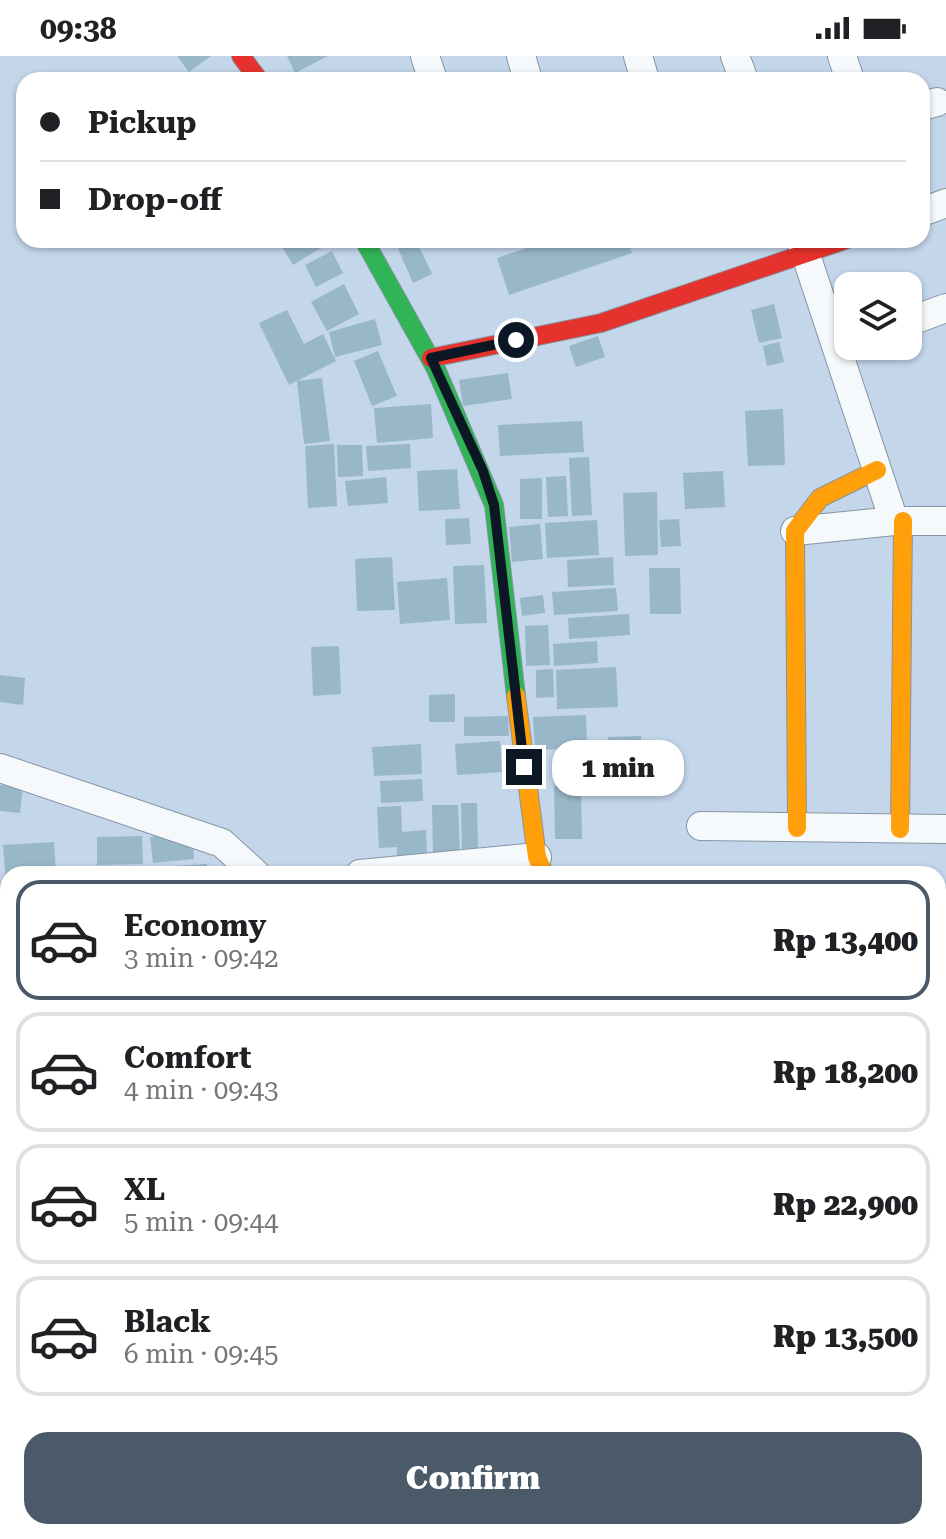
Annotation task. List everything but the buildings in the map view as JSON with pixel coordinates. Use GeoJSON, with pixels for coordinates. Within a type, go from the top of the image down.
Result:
{"type":"FeatureCollection","features":[{"type":"Feature","properties":{"kind":"street"},"geometry":{"type":"LineString","coordinates":[[369,248],[431,358],[483,471],[494,505],[541,866]]}},
{"type":"Feature","properties":{"kind":"street"},"geometry":{"type":"LineString","coordinates":[[431,358],[601,323],[801,248]]}},
{"type":"Feature","properties":{"kind":"street"},"geometry":{"type":"LineString","coordinates":[[804,248],[834,323]]}},
{"type":"Feature","properties":{"kind":"street"},"geometry":{"type":"LineString","coordinates":[[922,317],[946,308]]}},
{"type":"Feature","properties":{"kind":"street"},"geometry":{"type":"LineString","coordinates":[[847,360],[877,470],[899,521],[900,829]]}},
{"type":"Feature","properties":{"kind":"street"},"geometry":{"type":"LineString","coordinates":[[797,828],[795,531],[808,507],[826,493],[877,470]]}},
{"type":"Feature","properties":{"kind":"street"},"geometry":{"type":"LineString","coordinates":[[795,531],[899,521],[946,521]]}},
{"type":"Feature","properties":{"kind":"street"},"geometry":{"type":"LineString","coordinates":[[0,768],[222,843],[247,866]]}},
{"type":"Feature","properties":{"kind":"street"},"geometry":{"type":"LineString","coordinates":[[701,826],[946,829]]}},
{"type":"Feature","properties":{"kind":"traffic: fast"},"geometry":{"type":"LineString","coordinates":[[368,248],[436,369],[494,505],[516,696]]}},
{"type":"Feature","properties":{"kind":"traffic: slow"},"geometry":{"type":"LineString","coordinates":[[797,828],[795,531],[820,498],[877,470]]}},
{"type":"Feature","properties":{"kind":"traffic: slow"},"geometry":{"type":"LineString","coordinates":[[900,829],[903,521]]}},
{"type":"Feature","properties":{"kind":"traffic: slow"},"geometry":{"type":"LineString","coordinates":[[516,696],[541,866]]}},
{"type":"Feature","properties":{"kind":"traffic: jam"},"geometry":{"type":"LineString","coordinates":[[241,56],[253,72]]}},
{"type":"Feature","properties":{"kind":"traffic: jam"},"geometry":{"type":"LineString","coordinates":[[431,358],[601,323],[821,248]]}},
{"type":"Feature","properties":{"kind":"route"},"geometry":{"type":"LineString","coordinates":[[516,340],[431,358],[483,471],[494,505],[504,567],[524,767]]}}]}
